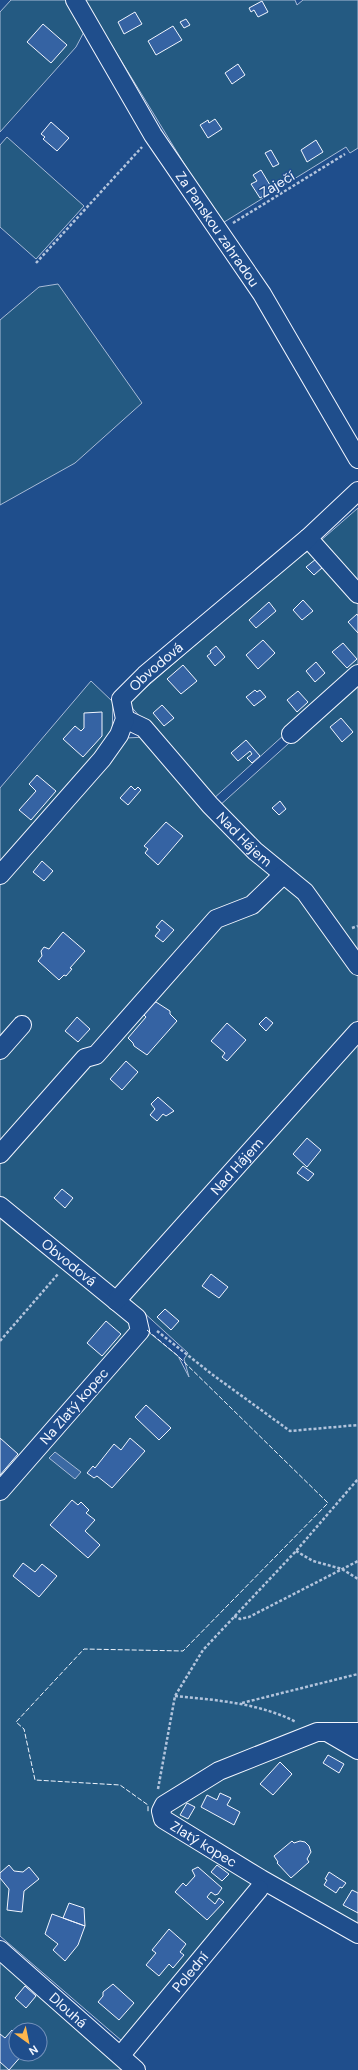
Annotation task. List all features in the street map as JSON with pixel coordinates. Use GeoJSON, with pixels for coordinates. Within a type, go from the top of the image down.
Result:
{"type":"FeatureCollection","features":[{"type":"Feature","properties":{"kind":"street","name":"Za Panskou zahradou"},"geometry":{"type":"LineString","coordinates":[[75,0],[153,135],[262,294],[358,459]]}},
{"type":"Feature","properties":{"kind":"street","name":"Obvodová"},"geometry":{"type":"LineString","coordinates":[[125,719],[121,699],[145,675],[308,538],[358,491]]}},
{"type":"Feature","properties":{"kind":"street"},"geometry":{"type":"LineString","coordinates":[[308,538],[358,594]]}},
{"type":"Feature","properties":{"kind":"street"},"geometry":{"type":"LineString","coordinates":[[291,734],[358,674]]}},
{"type":"Feature","properties":{"kind":"street"},"geometry":{"type":"LineString","coordinates":[[0,875],[102,759],[119,735],[125,719]]}},
{"type":"Feature","properties":{"kind":"street","name":"Nad Hájem"},"geometry":{"type":"LineString","coordinates":[[125,719],[144,728],[210,804],[255,850],[283,875],[306,892],[358,966]]}},
{"type":"Feature","properties":{"kind":"street"},"geometry":{"type":"LineString","coordinates":[[0,1154],[85,1058],[96,1055],[216,919],[252,905],[283,875]]}},
{"type":"Feature","properties":{"kind":"street"},"geometry":{"type":"LineString","coordinates":[[0,1050],[22,1025]]}},
{"type":"Feature","properties":{"kind":"street","name":"Nad Hájem"},"geometry":{"type":"LineString","coordinates":[[116,1301],[358,1031]]}},
{"type":"Feature","properties":{"kind":"street","name":"Obvodová"},"geometry":{"type":"LineString","coordinates":[[0,1206],[139,1321]]}},
{"type":"Feature","properties":{"kind":"street","name":"Na Zlatý kopec"},"geometry":{"type":"LineString","coordinates":[[0,1491],[140,1331],[139,1321]]}},
{"type":"Feature","properties":{"kind":"street"},"geometry":{"type":"LineString","coordinates":[[322,1732],[358,1750]]}},
{"type":"Feature","properties":{"kind":"street","name":"Zlatý kopec"},"geometry":{"type":"LineString","coordinates":[[358,1732],[322,1732],[219,1771],[164,1805],[161,1811],[163,1819],[261,1879],[358,1934]]}},
{"type":"Feature","properties":{"kind":"street","name":"Polední"},"geometry":{"type":"LineString","coordinates":[[121,2055],[259,1889]]}},
{"type":"Feature","properties":{"kind":"street","name":"Dlouhá"},"geometry":{"type":"LineString","coordinates":[[0,1950],[121,2055],[136,2070]]}},
{"type":"Feature","properties":{"kind":"path"},"geometry":{"type":"LineString","coordinates":[[36,263],[153,135]]}},
{"type":"Feature","properties":{"kind":"path","name":"Zaječí"},"geometry":{"type":"LineString","coordinates":[[219,231],[345,154]]}},
{"type":"Feature","properties":{"kind":"path"},"geometry":{"type":"LineString","coordinates":[[0,1341],[69,1262]]}},
{"type":"Feature","properties":{"kind":"path"},"geometry":{"type":"LineString","coordinates":[[139,1321],[145,1322],[213,1375],[290,1430],[358,1425]]}},
{"type":"Feature","properties":{"kind":"path"},"geometry":{"type":"LineString","coordinates":[[164,1805],[157,1791],[175,1696],[203,1650],[296,1551],[358,1479]]}},
{"type":"Feature","properties":{"kind":"path"},"geometry":{"type":"LineString","coordinates":[[296,1551],[313,1561],[342,1569],[358,1579]]}},
{"type":"Feature","properties":{"kind":"path"},"geometry":{"type":"LineString","coordinates":[[234,1616],[240,1619],[249,1617],[358,1561]]}},
{"type":"Feature","properties":{"kind":"path"},"geometry":{"type":"LineString","coordinates":[[242,1704],[358,1674]]}},
{"type":"Feature","properties":{"kind":"path"},"geometry":{"type":"LineString","coordinates":[[175,1696],[242,1704],[287,1717],[322,1732]]}},
{"type":"Feature","properties":{"kind":"shaded area"},"geometry":{"type":"Polygon","coordinates":[[[11,0],[67,0],[85,30],[76,47],[0,132],[0,12],[11,0]]]}},
{"type":"Feature","properties":{"kind":"shaded area"},"geometry":{"type":"Polygon","coordinates":[[[84,0],[295,0],[297,5],[303,0],[358,0],[358,148],[350,153],[346,147],[221,224],[84,0]]]}},
{"type":"Feature","properties":{"kind":"shaded area"},"geometry":{"type":"Polygon","coordinates":[[[7,137],[84,206],[36,259],[0,227],[0,145],[7,137]]]}},
{"type":"Feature","properties":{"kind":"shaded area"},"geometry":{"type":"Polygon","coordinates":[[[58,284],[142,403],[75,463],[0,505],[0,320],[39,287],[58,284]]]}},
{"type":"Feature","properties":{"kind":"shaded area"},"geometry":{"type":"Polygon","coordinates":[[[358,508],[358,585],[319,542],[358,508]]]}},
{"type":"Feature","properties":{"kind":"shaded area"},"geometry":{"type":"Polygon","coordinates":[[[310,550],[358,602],[358,668],[212,800],[128,703],[291,562],[310,550]]]}},
{"type":"Feature","properties":{"kind":"shaded area"},"geometry":{"type":"Polygon","coordinates":[[[91,681],[113,702],[112,737],[0,865],[0,788],[91,681]]]}},
{"type":"Feature","properties":{"kind":"shaded area"},"geometry":{"type":"Polygon","coordinates":[[[358,681],[358,962],[218,807],[358,681]]]}},
{"type":"Feature","properties":{"kind":"shaded area"},"geometry":{"type":"Polygon","coordinates":[[[146,737],[303,897],[358,971],[358,1023],[122,1288],[111,1289],[0,1196],[0,1164],[84,1065],[0,1147],[0,1059],[28,1027],[16,1017],[6,1041],[0,1047],[0,882],[126,738],[146,737]]]}},
{"type":"Feature","properties":{"kind":"shaded area"},"geometry":{"type":"Polygon","coordinates":[[[358,1036],[358,1929],[256,1883],[143,2014],[122,2041],[0,1936],[0,1498],[146,1330],[178,1356],[189,1377],[184,1359],[188,1353],[129,1299],[358,1036]]]}},
{"type":"Feature","properties":{"kind":"shaded area"},"geometry":{"type":"Polygon","coordinates":[[[0,1217],[138,1326],[0,1485],[0,1217]]]}},
{"type":"Feature","properties":{"kind":"shaded area"},"geometry":{"type":"Polygon","coordinates":[[[55,1452],[81,1472],[75,1479],[49,1458],[55,1452]]]}},
{"type":"Feature","properties":{"kind":"shaded area"},"geometry":{"type":"Polygon","coordinates":[[[0,1962],[124,2070],[0,2070],[0,1962]]]}},
{"type":"Feature","properties":{"kind":"building"},"geometry":{"type":"Polygon","coordinates":[[[262,1],[268,12],[258,17],[254,10],[251,12],[249,8],[262,1]]]}},
{"type":"Feature","properties":{"kind":"building"},"geometry":{"type":"Polygon","coordinates":[[[135,12],[142,24],[124,34],[118,22],[135,12]]]}},
{"type":"Feature","properties":{"kind":"building"},"geometry":{"type":"Polygon","coordinates":[[[186,19],[190,25],[184,28],[180,22],[186,19]]]}},
{"type":"Feature","properties":{"kind":"building"},"geometry":{"type":"Polygon","coordinates":[[[43,24],[67,45],[51,63],[27,42],[43,24]]]}},
{"type":"Feature","properties":{"kind":"building"},"geometry":{"type":"Polygon","coordinates":[[[173,26],[182,40],[156,55],[148,41],[173,26]]]}},
{"type":"Feature","properties":{"kind":"building"},"geometry":{"type":"Polygon","coordinates":[[[238,64],[245,75],[232,84],[225,73],[238,64]]]}},
{"type":"Feature","properties":{"kind":"building"},"geometry":{"type":"Polygon","coordinates":[[[215,119],[222,129],[208,138],[200,125],[208,120],[209,123],[215,119]]]}},
{"type":"Feature","properties":{"kind":"building"},"geometry":{"type":"Polygon","coordinates":[[[51,122],[69,138],[57,151],[43,139],[45,137],[41,134],[51,122]]]}},
{"type":"Feature","properties":{"kind":"building"},"geometry":{"type":"Polygon","coordinates":[[[316,140],[323,152],[307,162],[301,150],[316,140]]]}},
{"type":"Feature","properties":{"kind":"building"},"geometry":{"type":"Polygon","coordinates":[[[271,150],[279,164],[273,167],[265,153],[271,150]]]}},
{"type":"Feature","properties":{"kind":"building"},"geometry":{"type":"Polygon","coordinates":[[[261,170],[273,190],[260,198],[251,184],[257,181],[253,175],[261,170]]]}},
{"type":"Feature","properties":{"kind":"building"},"geometry":{"type":"Polygon","coordinates":[[[316,559],[323,567],[314,575],[306,567],[316,559]]]}},
{"type":"Feature","properties":{"kind":"building"},"geometry":{"type":"Polygon","coordinates":[[[303,600],[313,611],[302,620],[293,610],[303,600]]]}},
{"type":"Feature","properties":{"kind":"building"},"geometry":{"type":"Polygon","coordinates":[[[269,602],[276,611],[256,628],[249,620],[269,602]]]}},
{"type":"Feature","properties":{"kind":"building"},"geometry":{"type":"Polygon","coordinates":[[[357,614],[358,616],[358,633],[348,622],[357,614]]]}},
{"type":"Feature","properties":{"kind":"building"},"geometry":{"type":"Polygon","coordinates":[[[263,640],[275,653],[258,669],[246,655],[263,640]]]}},
{"type":"Feature","properties":{"kind":"building"},"geometry":{"type":"Polygon","coordinates":[[[343,643],[357,659],[347,668],[332,652],[343,643]]]}},
{"type":"Feature","properties":{"kind":"building"},"geometry":{"type":"Polygon","coordinates":[[[216,646],[225,657],[215,666],[207,656],[216,646]]]}},
{"type":"Feature","properties":{"kind":"building"},"geometry":{"type":"Polygon","coordinates":[[[316,662],[325,673],[315,682],[306,671],[316,662]]]}},
{"type":"Feature","properties":{"kind":"building"},"geometry":{"type":"Polygon","coordinates":[[[183,665],[197,681],[181,694],[167,679],[183,665]]]}},
{"type":"Feature","properties":{"kind":"building"},"geometry":{"type":"Polygon","coordinates":[[[255,690],[257,692],[260,690],[266,697],[254,706],[246,697],[255,690]]]}},
{"type":"Feature","properties":{"kind":"building"},"geometry":{"type":"Polygon","coordinates":[[[298,691],[308,702],[297,712],[287,700],[298,691]]]}},
{"type":"Feature","properties":{"kind":"building"},"geometry":{"type":"Polygon","coordinates":[[[162,705],[174,718],[164,726],[153,713],[162,705]]]}},
{"type":"Feature","properties":{"kind":"building"},"geometry":{"type":"Polygon","coordinates":[[[102,712],[102,736],[83,757],[63,739],[75,726],[81,731],[84,728],[84,713],[102,712]]]}},
{"type":"Feature","properties":{"kind":"building"},"geometry":{"type":"Polygon","coordinates":[[[341,718],[353,732],[342,742],[330,727],[341,718]]]}},
{"type":"Feature","properties":{"kind":"building"},"geometry":{"type":"Polygon","coordinates":[[[246,740],[260,756],[252,763],[247,758],[252,754],[250,751],[238,761],[231,753],[246,740]]]}},
{"type":"Feature","properties":{"kind":"building"},"geometry":{"type":"Polygon","coordinates":[[[37,775],[56,791],[31,820],[19,810],[36,791],[29,784],[37,775]]]}},
{"type":"Feature","properties":{"kind":"building"},"geometry":{"type":"Polygon","coordinates":[[[131,786],[135,790],[138,787],[141,790],[128,805],[120,798],[131,786]]]}},
{"type":"Feature","properties":{"kind":"building"},"geometry":{"type":"Polygon","coordinates":[[[280,801],[286,809],[279,815],[272,808],[280,801]]]}},
{"type":"Feature","properties":{"kind":"building"},"geometry":{"type":"Polygon","coordinates":[[[166,822],[183,836],[158,865],[145,853],[148,849],[144,846],[166,822]]]}},
{"type":"Feature","properties":{"kind":"building"},"geometry":{"type":"Polygon","coordinates":[[[42,861],[53,871],[44,881],[33,872],[42,861]]]}},
{"type":"Feature","properties":{"kind":"building"},"geometry":{"type":"Polygon","coordinates":[[[162,920],[174,930],[163,942],[155,936],[160,930],[156,927],[162,920]]]}},
{"type":"Feature","properties":{"kind":"building"},"geometry":{"type":"Polygon","coordinates":[[[63,932],[85,951],[70,968],[72,969],[66,976],[64,975],[59,980],[38,961],[42,956],[41,951],[44,947],[49,949],[63,932]]]}},
{"type":"Feature","properties":{"kind":"building"},"geometry":{"type":"Polygon","coordinates":[[[156,1002],[170,1011],[170,1014],[177,1021],[147,1055],[134,1046],[128,1038],[146,1017],[144,1015],[145,1010],[151,1004],[156,1002]]]}},
{"type":"Feature","properties":{"kind":"building"},"geometry":{"type":"Polygon","coordinates":[[[77,1017],[90,1029],[78,1042],[65,1031],[77,1017]]]}},
{"type":"Feature","properties":{"kind":"building"},"geometry":{"type":"Polygon","coordinates":[[[266,1017],[273,1023],[266,1031],[259,1024],[266,1017]]]}},
{"type":"Feature","properties":{"kind":"building"},"geometry":{"type":"Polygon","coordinates":[[[227,1023],[246,1040],[227,1061],[222,1057],[225,1053],[211,1041],[227,1023]]]}},
{"type":"Feature","properties":{"kind":"building"},"geometry":{"type":"Polygon","coordinates":[[[126,1061],[138,1072],[122,1090],[110,1079],[126,1061]]]}},
{"type":"Feature","properties":{"kind":"building"},"geometry":{"type":"Polygon","coordinates":[[[158,1097],[174,1111],[166,1116],[163,1114],[157,1121],[150,1115],[155,1109],[151,1104],[158,1097]]]}},
{"type":"Feature","properties":{"kind":"building"},"geometry":{"type":"Polygon","coordinates":[[[307,1138],[321,1150],[307,1167],[293,1154],[307,1138]]]}},
{"type":"Feature","properties":{"kind":"building"},"geometry":{"type":"Polygon","coordinates":[[[303,1166],[314,1174],[308,1181],[297,1173],[303,1166]]]}},
{"type":"Feature","properties":{"kind":"building"},"geometry":{"type":"Polygon","coordinates":[[[62,1189],[73,1198],[65,1208],[54,1198],[62,1189]]]}},
{"type":"Feature","properties":{"kind":"building"},"geometry":{"type":"Polygon","coordinates":[[[211,1274],[228,1287],[219,1298],[202,1286],[211,1274]]]}},
{"type":"Feature","properties":{"kind":"building"},"geometry":{"type":"Polygon","coordinates":[[[165,1309],[179,1321],[171,1330],[157,1317],[165,1309]]]}},
{"type":"Feature","properties":{"kind":"building"},"geometry":{"type":"Polygon","coordinates":[[[106,1321],[121,1334],[102,1356],[87,1343],[106,1321]]]}},
{"type":"Feature","properties":{"kind":"building"},"geometry":{"type":"Polygon","coordinates":[[[146,1405],[171,1428],[159,1440],[135,1417],[146,1405]]]}},
{"type":"Feature","properties":{"kind":"building"},"geometry":{"type":"Polygon","coordinates":[[[0,1438],[18,1454],[0,1475],[0,1438]]]}},
{"type":"Feature","properties":{"kind":"building"},"geometry":{"type":"Polygon","coordinates":[[[130,1438],[145,1451],[112,1488],[97,1476],[94,1478],[87,1473],[93,1466],[95,1468],[114,1444],[121,1450],[130,1438]]]}},
{"type":"Feature","properties":{"kind":"building"},"geometry":{"type":"Polygon","coordinates":[[[72,1500],[78,1505],[81,1502],[89,1510],[86,1513],[95,1520],[85,1531],[100,1545],[88,1558],[50,1525],[72,1500]]]}},
{"type":"Feature","properties":{"kind":"building"},"geometry":{"type":"Polygon","coordinates":[[[23,1563],[35,1572],[42,1564],[57,1576],[39,1597],[13,1576],[23,1563]]]}},
{"type":"Feature","properties":{"kind":"building"},"geometry":{"type":"Polygon","coordinates":[[[328,1755],[344,1764],[339,1773],[323,1763],[328,1755]]]}},
{"type":"Feature","properties":{"kind":"building"},"geometry":{"type":"Polygon","coordinates":[[[280,1762],[292,1774],[273,1795],[260,1784],[280,1762]]]}},
{"type":"Feature","properties":{"kind":"building"},"geometry":{"type":"Polygon","coordinates":[[[220,1793],[231,1798],[227,1805],[240,1812],[234,1825],[201,1807],[207,1795],[217,1800],[220,1793]]]}},
{"type":"Feature","properties":{"kind":"building"},"geometry":{"type":"Polygon","coordinates":[[[187,1803],[195,1807],[188,1819],[180,1815],[187,1803]]]}},
{"type":"Feature","properties":{"kind":"building"},"geometry":{"type":"Polygon","coordinates":[[[292,1841],[294,1843],[300,1841],[305,1842],[309,1846],[311,1852],[307,1859],[309,1862],[291,1878],[277,1863],[278,1862],[274,1856],[292,1841]]]}},
{"type":"Feature","properties":{"kind":"building"},"geometry":{"type":"Polygon","coordinates":[[[9,1865],[14,1871],[23,1872],[29,1867],[39,1879],[24,1891],[22,1912],[7,1910],[9,1889],[0,1878],[0,1873],[9,1865]]]}},
{"type":"Feature","properties":{"kind":"building"},"geometry":{"type":"Polygon","coordinates":[[[217,1865],[229,1874],[222,1881],[211,1872],[217,1865]]]}},
{"type":"Feature","properties":{"kind":"building"},"geometry":{"type":"Polygon","coordinates":[[[198,1867],[222,1888],[218,1894],[215,1895],[211,1892],[207,1897],[215,1904],[219,1898],[224,1902],[207,1920],[175,1892],[183,1883],[186,1886],[195,1876],[192,1870],[198,1867]]]}},
{"type":"Feature","properties":{"kind":"building"},"geometry":{"type":"Polygon","coordinates":[[[329,1872],[346,1883],[342,1888],[340,1887],[336,1893],[324,1885],[327,1880],[325,1879],[329,1872]]]}},
{"type":"Feature","properties":{"kind":"building"},"geometry":{"type":"Polygon","coordinates":[[[352,1890],[358,1893],[358,1913],[343,1905],[352,1890]]]}},
{"type":"Feature","properties":{"kind":"building"},"geometry":{"type":"Polygon","coordinates":[[[69,1903],[84,1908],[85,1926],[63,1918],[69,1903]]]}},
{"type":"Feature","properties":{"kind":"building"},"geometry":{"type":"Polygon","coordinates":[[[52,1914],[85,1926],[78,1945],[65,1961],[53,1950],[58,1944],[45,1934],[52,1914]]]}},
{"type":"Feature","properties":{"kind":"building"},"geometry":{"type":"Polygon","coordinates":[[[169,1929],[186,1944],[180,1952],[184,1955],[173,1968],[169,1964],[159,1976],[146,1965],[156,1953],[152,1950],[169,1929]]]}},
{"type":"Feature","properties":{"kind":"building"},"geometry":{"type":"Polygon","coordinates":[[[113,1984],[134,2003],[119,2020],[98,2002],[103,1996],[103,1992],[113,1984]]]}},
{"type":"Feature","properties":{"kind":"building"},"geometry":{"type":"Polygon","coordinates":[[[25,1986],[36,1996],[26,2008],[15,1998],[25,1986]]]}},
{"type":"Feature","properties":{"kind":"building"},"geometry":{"type":"Polygon","coordinates":[[[0,2034],[5,2038],[8,2035],[8,2062],[16,2062],[9,2070],[0,2062],[0,2034]]]}},
{"type":"Feature","properties":{"kind":"fence"},"geometry":{"type":"LineString","coordinates":[[147,1330],[178,1356],[328,1503],[183,1651],[84,1649],[16,1722],[24,1729],[35,1780],[120,1785],[148,1805],[148,1812]]}}]}
